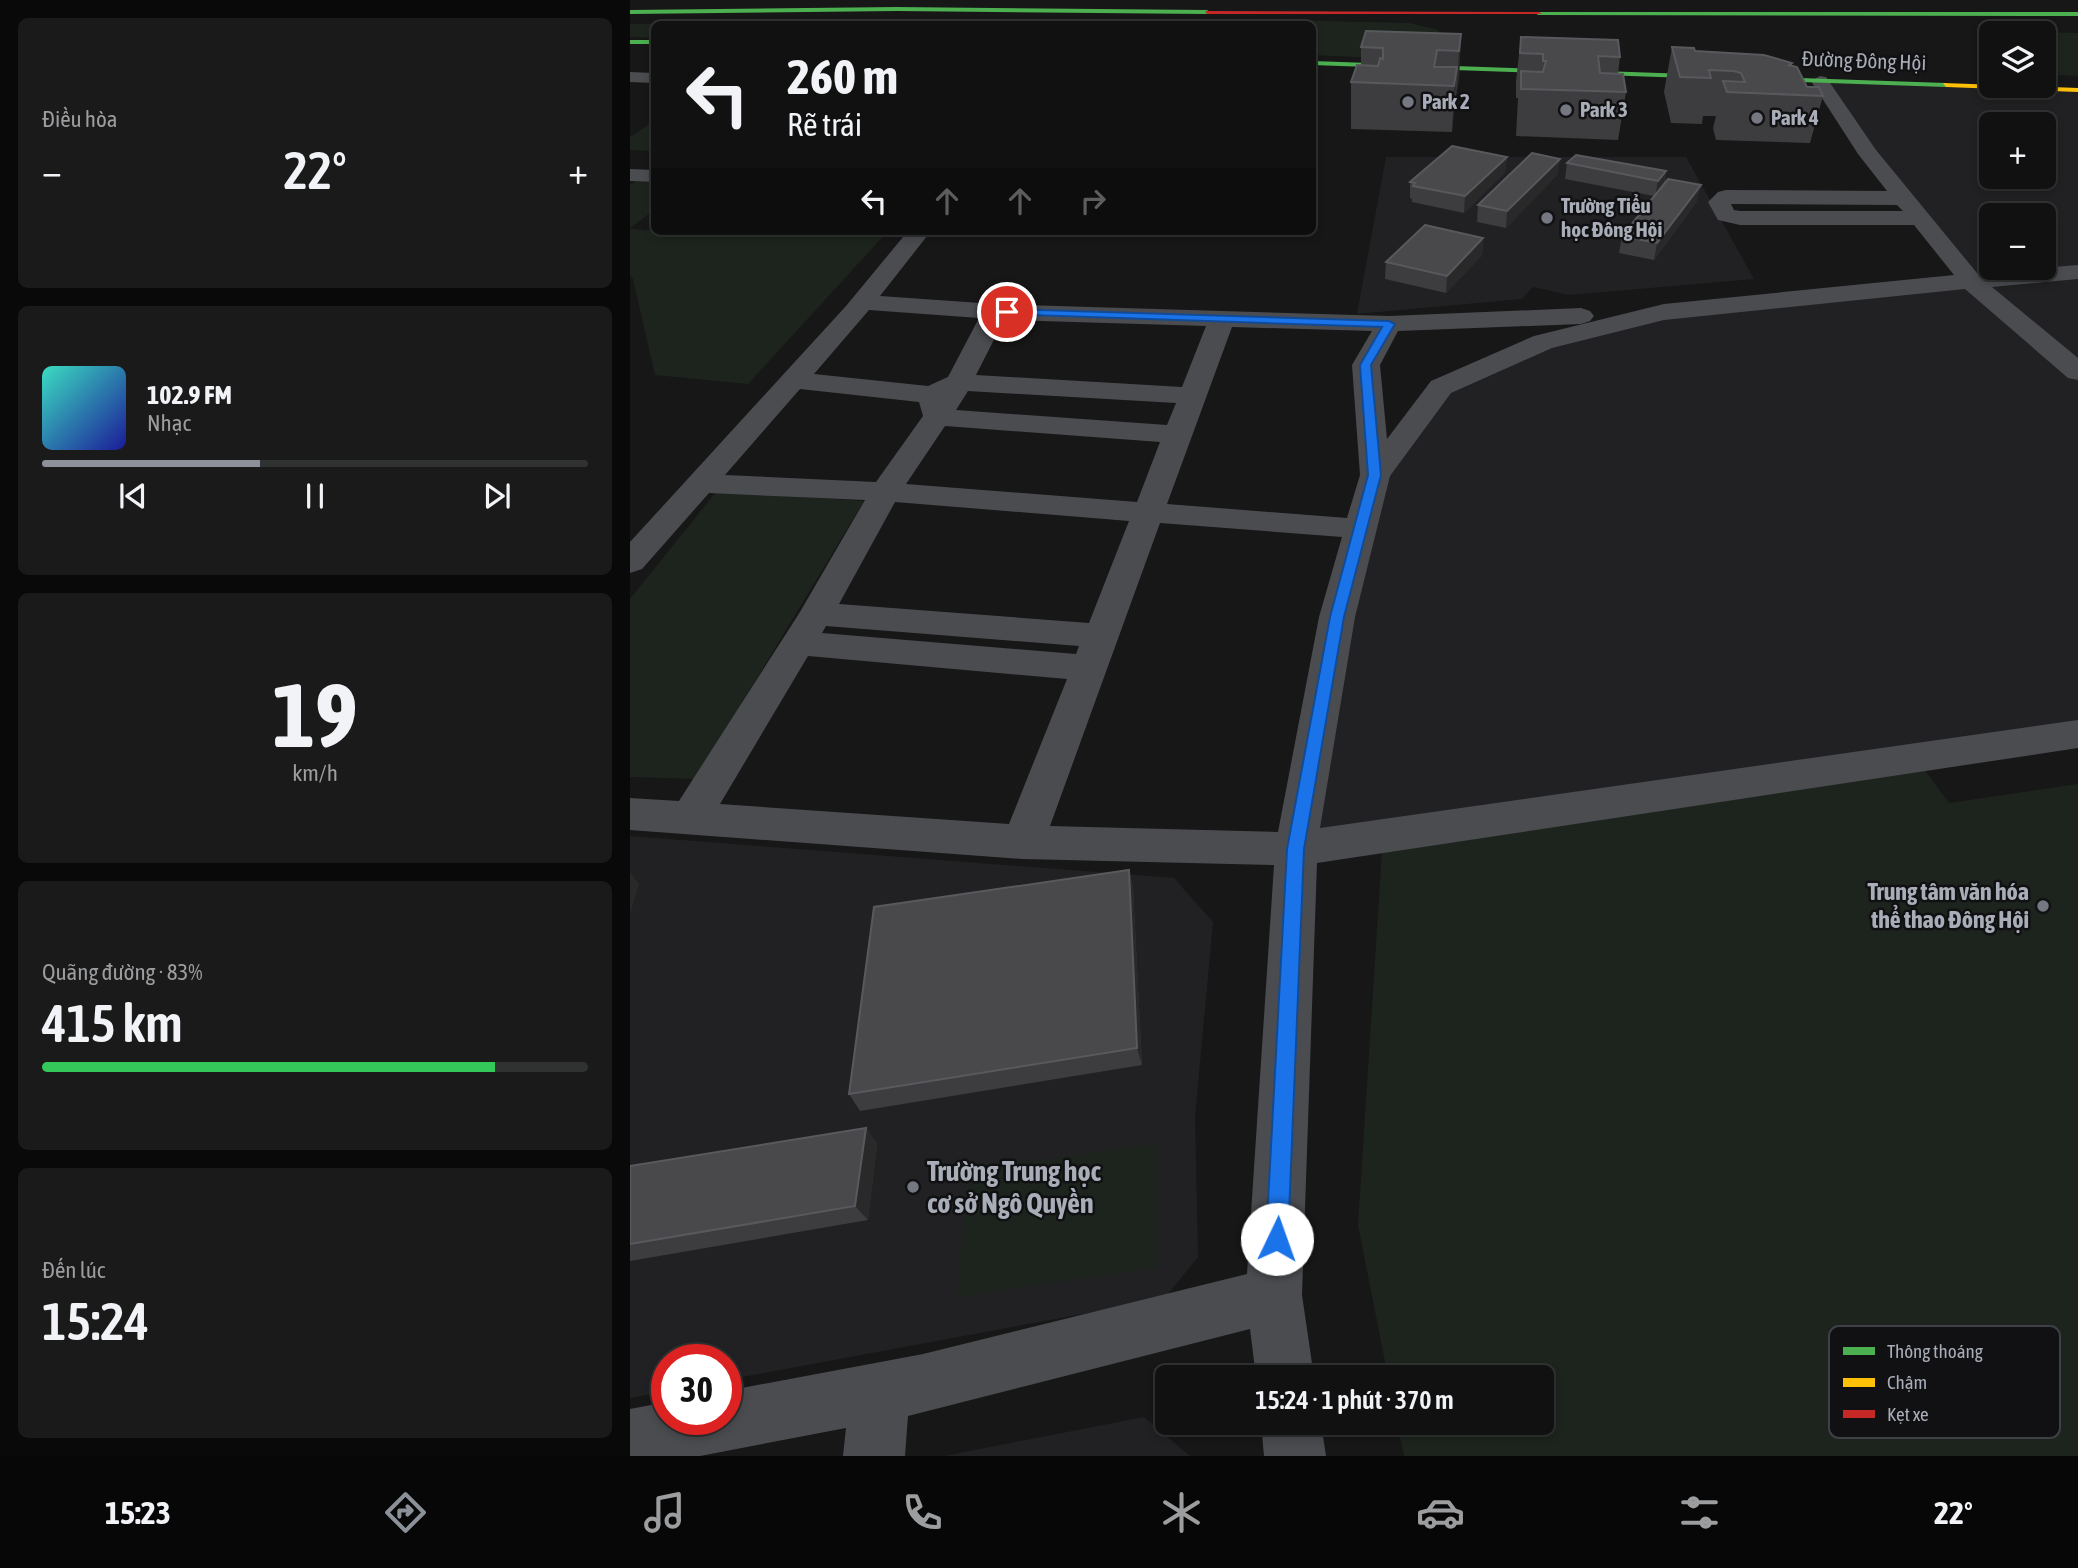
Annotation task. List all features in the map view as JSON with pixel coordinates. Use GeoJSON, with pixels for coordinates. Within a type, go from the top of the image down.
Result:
{"type":"FeatureCollection","features":[{"type":"Feature","properties":{"kind":"main road"},"geometry":{"type":"LineString","coordinates":[[630,1],[673,0]]}},
{"type":"Feature","properties":{"kind":"main road"},"geometry":{"type":"LineString","coordinates":[[630,12],[1354,12],[1390,13],[1435,21],[1457,29],[1513,14],[1635,14],[1662,18],[1941,19],[2008,14],[2078,14]]}},
{"type":"Feature","properties":{"kind":"main road"},"geometry":{"type":"LineString","coordinates":[[630,19],[895,13]]}},
{"type":"Feature","properties":{"kind":"main road"},"geometry":{"type":"LineString","coordinates":[[630,42],[651,42]]}},
{"type":"Feature","properties":{"kind":"main road","name":"Đường Đông Hội"},"geometry":{"type":"LineString","coordinates":[[1316,63],[1448,62],[1819,81],[2078,90]]}},
{"type":"Feature","properties":{"kind":"street"},"geometry":{"type":"LineString","coordinates":[[630,77],[651,78]]}},
{"type":"Feature","properties":{"kind":"street"},"geometry":{"type":"LineString","coordinates":[[1819,81],[1868,154],[1971,281],[2078,372]]}},
{"type":"Feature","properties":{"kind":"street"},"geometry":{"type":"LineString","coordinates":[[630,175],[651,176]]}},
{"type":"Feature","properties":{"kind":"street"},"geometry":{"type":"LineString","coordinates":[[1903,198],[1726,197],[1719,202],[1726,215],[1740,218],[1919,218]]}},
{"type":"Feature","properties":{"kind":"street"},"geometry":{"type":"LineString","coordinates":[[630,562],[863,302],[917,235]]}},
{"type":"Feature","properties":{"kind":"street"},"geometry":{"type":"LineString","coordinates":[[863,302],[995,312],[1389,324],[1664,312],[2078,272]]}},
{"type":"Feature","properties":{"kind":"street"},"geometry":{"type":"LineString","coordinates":[[690,819],[807,629],[885,492],[995,312]]}},
{"type":"Feature","properties":{"kind":"street"},"geometry":{"type":"LineString","coordinates":[[1375,475],[1441,387],[1543,342],[1664,312]]}},
{"type":"Feature","properties":{"kind":"street"},"geometry":{"type":"LineString","coordinates":[[1023,842],[1222,319]]}},
{"type":"Feature","properties":{"kind":"street"},"geometry":{"type":"LineString","coordinates":[[1283,1365],[1274,1295],[1296,849],[1337,617],[1375,475],[1366,365],[1389,324]]}},
{"type":"Feature","properties":{"kind":"street"},"geometry":{"type":"LineString","coordinates":[[793,380],[943,398],[1178,435]]}},
{"type":"Feature","properties":{"kind":"street"},"geometry":{"type":"LineString","coordinates":[[943,398],[1192,396]]}},
{"type":"Feature","properties":{"kind":"street"},"geometry":{"type":"LineString","coordinates":[[701,483],[885,492],[1360,529]]}},
{"type":"Feature","properties":{"kind":"street"},"geometry":{"type":"LineString","coordinates":[[807,629],[1095,652]]}},
{"type":"Feature","properties":{"kind":"street"},"geometry":{"type":"LineString","coordinates":[[630,814],[1023,842],[1296,849],[2078,734]]}},
{"type":"Feature","properties":{"kind":"street"},"geometry":{"type":"LineString","coordinates":[[630,1439],[936,1381],[1274,1295]]}},
{"type":"Feature","properties":{"kind":"street"},"geometry":{"type":"LineString","coordinates":[[874,1456],[880,1393]]}},
{"type":"Feature","properties":{"kind":"street"},"geometry":{"type":"LineString","coordinates":[[1292,1435],[1295,1456]]}},
{"type":"Feature","properties":{"kind":"shaded area"},"geometry":{"type":"Polygon","coordinates":[[[1284,20],[1409,23],[1438,30],[1445,42],[1398,59],[1316,55],[1316,21],[835,21],[1284,20]]]}},
{"type":"Feature","properties":{"kind":"shaded area"},"geometry":{"type":"Polygon","coordinates":[[[630,24],[651,24],[651,38],[630,37],[630,24]]]}},
{"type":"Feature","properties":{"kind":"shaded area"},"geometry":{"type":"Polygon","coordinates":[[[2056,32],[2078,33],[2078,76],[2057,75],[2056,32]]]}},
{"type":"Feature","properties":{"kind":"shaded area"},"geometry":{"type":"Polygon","coordinates":[[[1820,81],[1979,87],[1979,98],[2056,98],[2056,89],[2078,90],[2078,734],[1296,849],[1375,475],[1441,387],[1543,342],[1664,312],[1970,281],[1820,81]]]}},
{"type":"Feature","properties":{"kind":"shaded area"},"geometry":{"type":"Polygon","coordinates":[[[651,123],[651,151],[630,150],[630,137],[651,123]]]}},
{"type":"Feature","properties":{"kind":"shaded area","name":"Trường Tiểu học Đông Hội"},"geometry":{"type":"Polygon","coordinates":[[[1386,157],[1686,157],[1754,279],[1569,295],[1533,287],[1522,299],[1357,314],[1386,157]]]}},
{"type":"Feature","properties":{"kind":"shaded area"},"geometry":{"type":"Polygon","coordinates":[[[635,182],[651,183],[651,212],[630,228],[630,185],[635,182]]]}},
{"type":"Feature","properties":{"kind":"shaded area"},"geometry":{"type":"Polygon","coordinates":[[[630,229],[651,230],[651,235],[884,235],[748,384],[655,375],[630,275],[630,229]]]}},
{"type":"Feature","properties":{"kind":"shaded area"},"geometry":{"type":"Polygon","coordinates":[[[716,492],[864,501],[696,779],[630,777],[630,599],[716,492]]]}},
{"type":"Feature","properties":{"kind":"shaded area"},"geometry":{"type":"Polygon","coordinates":[[[1916,758],[1949,803],[2078,784],[2078,1456],[1404,1456],[1400,1435],[1554,1435],[1554,1365],[1386,1365],[1358,1225],[1383,836],[1916,758]]]}},
{"type":"Feature","properties":{"kind":"shaded area","name":"Trường Trung học cơ sở Ngô Quyền"},"geometry":{"type":"Polygon","coordinates":[[[630,836],[1174,878],[1213,922],[1195,1117],[1198,1257],[1164,1299],[742,1377],[742,1344],[651,1344],[651,1394],[630,1398],[630,836]]]}},
{"type":"Feature","properties":{"kind":"shaded area"},"geometry":{"type":"Polygon","coordinates":[[[1156,1144],[1158,1267],[957,1297],[968,1170],[1156,1144]]]}},
{"type":"Feature","properties":{"kind":"shaded area"},"geometry":{"type":"Polygon","coordinates":[[[1144,1417],[1155,1426],[1155,1435],[1165,1435],[1190,1456],[944,1456],[1144,1417]]]}},
{"type":"Feature","properties":{"kind":"building"},"geometry":{"type":"Polygon","coordinates":[[[1366,31],[1461,34],[1459,51],[1437,50],[1434,67],[1457,67],[1454,86],[1351,82],[1357,65],[1378,66],[1380,58],[1383,59],[1383,48],[1361,47],[1366,31]]]}},
{"type":"Feature","properties":{"kind":"building"},"geometry":{"type":"Polygon","coordinates":[[[1521,37],[1618,40],[1620,57],[1598,56],[1600,73],[1623,74],[1626,92],[1521,89],[1521,71],[1543,72],[1546,61],[1543,61],[1543,54],[1520,53],[1521,37]]]}},
{"type":"Feature","properties":{"kind":"building"},"geometry":{"type":"Polygon","coordinates":[[[1672,47],[1764,55],[1792,63],[1789,65],[1797,67],[1807,87],[1819,87],[1823,96],[1727,92],[1723,81],[1745,82],[1741,73],[1734,71],[1709,70],[1711,78],[1680,77],[1672,47]]]}},
{"type":"Feature","properties":{"kind":"building"},"geometry":{"type":"Polygon","coordinates":[[[1452,146],[1507,157],[1465,196],[1413,186],[1415,183],[1410,182],[1452,146]]]}},
{"type":"Feature","properties":{"kind":"building"},"geometry":{"type":"Polygon","coordinates":[[[1532,153],[1560,159],[1507,211],[1478,205],[1532,153]]]}},
{"type":"Feature","properties":{"kind":"building"},"geometry":{"type":"Polygon","coordinates":[[[1576,155],[1666,171],[1658,181],[1567,163],[1576,155]]]}},
{"type":"Feature","properties":{"kind":"building"},"geometry":{"type":"Polygon","coordinates":[[[1668,179],[1701,185],[1657,243],[1622,236],[1668,179]]]}},
{"type":"Feature","properties":{"kind":"building"},"geometry":{"type":"Polygon","coordinates":[[[1425,225],[1483,238],[1447,276],[1386,262],[1425,225]]]}},
{"type":"Feature","properties":{"kind":"building"},"geometry":{"type":"Polygon","coordinates":[[[1129,870],[1137,1048],[849,1094],[874,907],[1129,870]]]}},
{"type":"Feature","properties":{"kind":"building"},"geometry":{"type":"Polygon","coordinates":[[[866,1128],[855,1206],[630,1244],[630,1166],[866,1128]]]}},
{"type":"Feature","properties":{"kind":"traffic: fast"},"geometry":{"type":"LineString","coordinates":[[630,12],[897,9],[1207,12]]}},
{"type":"Feature","properties":{"kind":"traffic: fast"},"geometry":{"type":"LineString","coordinates":[[1539,14],[2078,14]]}},
{"type":"Feature","properties":{"kind":"traffic: fast"},"geometry":{"type":"LineString","coordinates":[[630,42],[651,42]]}},
{"type":"Feature","properties":{"kind":"traffic: fast"},"geometry":{"type":"LineString","coordinates":[[1316,63],[1946,85]]}},
{"type":"Feature","properties":{"kind":"traffic: slow"},"geometry":{"type":"LineString","coordinates":[[1946,85],[2078,90]]}},
{"type":"Feature","properties":{"kind":"traffic: jam"},"geometry":{"type":"LineString","coordinates":[[1207,12],[1539,14]]}},
{"type":"Feature","properties":{"kind":"place","name":"Park 2"},"geometry":{"type":"Point","coordinates":[1408,102]}},
{"type":"Feature","properties":{"kind":"place","name":"Park 3"},"geometry":{"type":"Point","coordinates":[1566,110]}},
{"type":"Feature","properties":{"kind":"place","name":"Park 4"},"geometry":{"type":"Point","coordinates":[1757,118]}},
{"type":"Feature","properties":{"kind":"place","name":"Trường Tiểu học Đông Hội"},"geometry":{"type":"Point","coordinates":[1547,218]}},
{"type":"Feature","properties":{"kind":"place","name":"Trung tâm văn hóa thể thao Đông Hội"},"geometry":{"type":"Point","coordinates":[2043,906]}},
{"type":"Feature","properties":{"kind":"place","name":"Trường Trung học cơ sở Ngô Quyền"},"geometry":{"type":"Point","coordinates":[913,1187]}},
{"type":"Feature","properties":{"kind":"route"},"geometry":{"type":"LineString","coordinates":[[1007,312],[1389,324],[1366,365],[1375,475],[1337,617],[1296,849],[1277,1239]]}}]}
